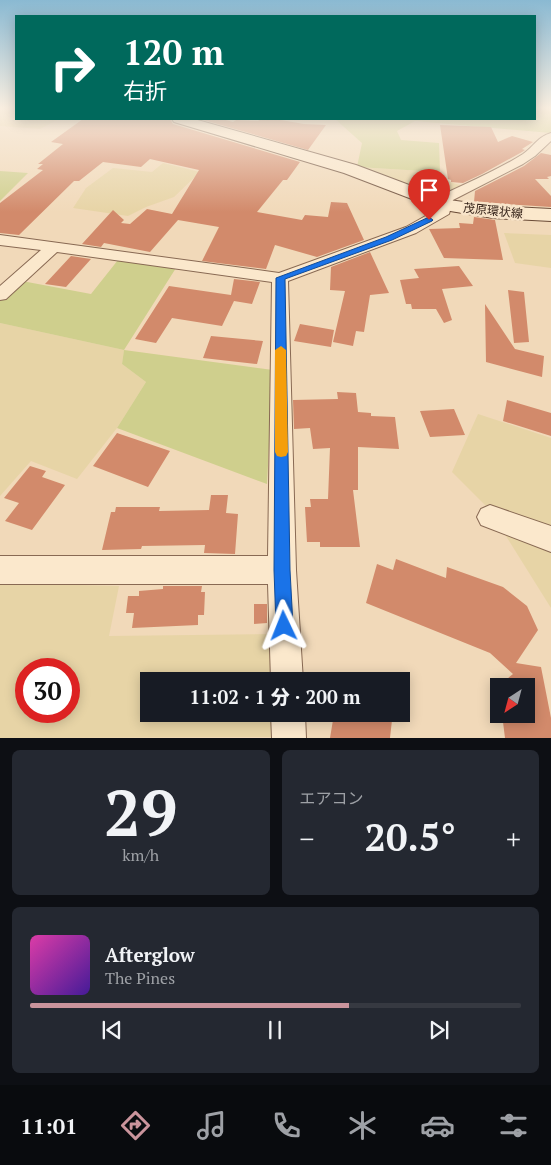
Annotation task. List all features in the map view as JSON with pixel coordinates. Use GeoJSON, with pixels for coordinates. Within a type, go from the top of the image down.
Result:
{"type":"FeatureCollection","features":[{"type":"Feature","properties":{"kind":"main road","name":"茂原環状線"},"geometry":{"type":"LineString","coordinates":[[259,142],[350,169],[445,205],[483,211],[551,215]]}},
{"type":"Feature","properties":{"kind":"street"},"geometry":{"type":"LineString","coordinates":[[0,240],[280,278],[334,260],[411,230],[444,211],[447,198],[519,162],[534,152],[541,142]]}},
{"type":"Feature","properties":{"kind":"street"},"geometry":{"type":"LineString","coordinates":[[0,295],[53,248]]}},
{"type":"Feature","properties":{"kind":"street"},"geometry":{"type":"LineString","coordinates":[[280,278],[282,570],[287,672]]}},
{"type":"Feature","properties":{"kind":"street"},"geometry":{"type":"LineString","coordinates":[[490,517],[551,538]]}},
{"type":"Feature","properties":{"kind":"street"},"geometry":{"type":"LineString","coordinates":[[0,570],[282,570]]}},
{"type":"Feature","properties":{"kind":"street"},"geometry":{"type":"LineString","coordinates":[[288,722],[289,738]]}},
{"type":"Feature","properties":{"kind":"shaded area"},"geometry":{"type":"Polygon","coordinates":[[[163,163],[200,172],[174,197],[128,216],[73,208],[86,188],[113,168],[152,172],[163,163]]]}},
{"type":"Feature","properties":{"kind":"shaded area"},"geometry":{"type":"Polygon","coordinates":[[[357,167],[440,172],[445,180],[462,186],[442,197],[357,167]]]}},
{"type":"Feature","properties":{"kind":"shaded area"},"geometry":{"type":"Polygon","coordinates":[[[504,233],[551,235],[551,268],[515,263],[504,233]]]}},
{"type":"Feature","properties":{"kind":"shaded area"},"geometry":{"type":"Polygon","coordinates":[[[0,323],[124,350],[122,364],[146,382],[117,428],[77,479],[31,461],[0,496],[0,323]]]}},
{"type":"Feature","properties":{"kind":"shaded area"},"geometry":{"type":"Polygon","coordinates":[[[478,414],[551,438],[551,531],[487,507],[452,472],[478,414]]]}},
{"type":"Feature","properties":{"kind":"shaded area"},"geometry":{"type":"Polygon","coordinates":[[[501,528],[551,546],[551,608],[501,528]]]}},
{"type":"Feature","properties":{"kind":"shaded area"},"geometry":{"type":"Polygon","coordinates":[[[0,583],[119,586],[109,636],[276,634],[276,672],[140,672],[140,722],[277,722],[277,737],[0,738],[0,583]]]}},
{"type":"Feature","properties":{"kind":"green space"},"geometry":{"type":"Polygon","coordinates":[[[362,143],[439,143],[440,172],[357,167],[362,143]]]}},
{"type":"Feature","properties":{"kind":"green space"},"geometry":{"type":"Polygon","coordinates":[[[0,171],[28,173],[0,201],[0,171]]]}},
{"type":"Feature","properties":{"kind":"green space"},"geometry":{"type":"Polygon","coordinates":[[[118,260],[176,268],[124,350],[0,323],[0,300],[22,281],[91,294],[118,260]]]}},
{"type":"Feature","properties":{"kind":"green space"},"geometry":{"type":"Polygon","coordinates":[[[124,350],[273,370],[267,484],[117,428],[146,382],[122,364],[124,350]]]}},
{"type":"Feature","properties":{"kind":"building"},"geometry":{"type":"Polygon","coordinates":[[[54,142],[235,142],[300,162],[287,180],[283,180],[257,212],[302,220],[305,215],[328,217],[331,202],[347,203],[364,240],[317,257],[275,245],[266,269],[202,261],[219,227],[178,220],[150,252],[104,243],[101,247],[82,244],[113,210],[124,220],[121,223],[130,224],[147,209],[172,214],[199,170],[150,159],[141,167],[103,162],[79,181],[74,181],[19,235],[0,233],[0,203],[43,170],[37,169],[43,164],[38,164],[63,144],[54,142]]]}},
{"type":"Feature","properties":{"kind":"building"},"geometry":{"type":"Polygon","coordinates":[[[282,142],[313,142],[308,150],[282,142]]]}},
{"type":"Feature","properties":{"kind":"building"},"geometry":{"type":"Polygon","coordinates":[[[443,142],[532,142],[522,149],[525,150],[522,152],[463,183],[451,182],[448,179],[443,142]]]}},
{"type":"Feature","properties":{"kind":"building"},"geometry":{"type":"Polygon","coordinates":[[[541,153],[551,155],[551,176],[547,177],[549,179],[535,179],[551,196],[551,207],[474,202],[475,191],[524,166],[541,153]]]}},
{"type":"Feature","properties":{"kind":"building"},"geometry":{"type":"Polygon","coordinates":[[[474,217],[495,220],[503,260],[444,258],[429,229],[460,228],[459,223],[473,224],[474,217]]]}},
{"type":"Feature","properties":{"kind":"building"},"geometry":{"type":"Polygon","coordinates":[[[370,252],[389,293],[370,295],[364,332],[356,331],[353,346],[333,342],[345,291],[330,290],[331,267],[370,252]]]}},
{"type":"Feature","properties":{"kind":"building"},"geometry":{"type":"Polygon","coordinates":[[[71,256],[91,259],[66,287],[45,284],[71,256]]]}},
{"type":"Feature","properties":{"kind":"building"},"geometry":{"type":"Polygon","coordinates":[[[459,266],[473,286],[442,289],[452,320],[444,323],[436,309],[412,309],[411,304],[406,304],[400,280],[419,278],[414,269],[459,266]]]}},
{"type":"Feature","properties":{"kind":"building"},"geometry":{"type":"Polygon","coordinates":[[[234,279],[260,282],[252,304],[234,301],[222,326],[172,318],[156,343],[135,339],[169,286],[231,295],[234,279]]]}},
{"type":"Feature","properties":{"kind":"building"},"geometry":{"type":"Polygon","coordinates":[[[508,290],[524,292],[529,342],[514,343],[508,290]]]}},
{"type":"Feature","properties":{"kind":"building"},"geometry":{"type":"Polygon","coordinates":[[[485,304],[515,349],[544,356],[542,377],[486,362],[485,304]]]}},
{"type":"Feature","properties":{"kind":"building"},"geometry":{"type":"Polygon","coordinates":[[[300,324],[334,330],[331,347],[294,341],[300,324]]]}},
{"type":"Feature","properties":{"kind":"building"},"geometry":{"type":"Polygon","coordinates":[[[211,336],[263,341],[257,364],[203,358],[211,336]]]}},
{"type":"Feature","properties":{"kind":"building"},"geometry":{"type":"Polygon","coordinates":[[[337,392],[356,393],[358,412],[371,413],[371,416],[395,417],[399,449],[358,447],[358,490],[353,490],[360,547],[320,547],[320,542],[307,542],[305,507],[311,507],[310,499],[328,499],[330,448],[313,449],[310,428],[294,429],[293,400],[338,399],[337,392]]]}},
{"type":"Feature","properties":{"kind":"building"},"geometry":{"type":"Polygon","coordinates":[[[507,400],[551,413],[551,436],[503,421],[507,400]]]}},
{"type":"Feature","properties":{"kind":"building"},"geometry":{"type":"Polygon","coordinates":[[[454,409],[465,435],[430,437],[420,411],[454,409]]]}},
{"type":"Feature","properties":{"kind":"building"},"geometry":{"type":"Polygon","coordinates":[[[117,433],[170,451],[148,487],[93,466],[117,433]]]}},
{"type":"Feature","properties":{"kind":"building"},"geometry":{"type":"Polygon","coordinates":[[[30,466],[46,471],[42,477],[65,485],[32,530],[5,521],[19,503],[4,498],[30,466]]]}},
{"type":"Feature","properties":{"kind":"building"},"geometry":{"type":"Polygon","coordinates":[[[211,495],[228,495],[226,513],[238,514],[235,554],[204,553],[205,545],[142,546],[141,549],[102,550],[111,512],[115,512],[116,507],[160,507],[159,511],[209,510],[211,495]]]}},
{"type":"Feature","properties":{"kind":"building"},"geometry":{"type":"Polygon","coordinates":[[[396,559],[446,578],[447,567],[503,587],[527,606],[538,630],[516,663],[541,667],[551,718],[551,738],[505,738],[503,723],[535,723],[535,678],[508,678],[513,674],[490,653],[366,603],[377,564],[393,570],[396,559]]]}},
{"type":"Feature","properties":{"kind":"building"},"geometry":{"type":"Polygon","coordinates":[[[163,586],[202,586],[201,592],[205,592],[204,615],[198,615],[198,625],[132,628],[134,613],[126,613],[128,596],[139,596],[139,591],[163,589],[163,586]]]}},
{"type":"Feature","properties":{"kind":"building"},"geometry":{"type":"Polygon","coordinates":[[[254,604],[267,604],[267,623],[254,624],[254,604]]]}},
{"type":"Feature","properties":{"kind":"building"},"geometry":{"type":"Polygon","coordinates":[[[333,722],[392,722],[390,738],[330,738],[333,722]]]}},
{"type":"Feature","properties":{"kind":"slow traffic"},"geometry":{"type":"LineString","coordinates":[[281,350],[281,452]]}},
{"type":"Feature","properties":{"kind":"route"},"geometry":{"type":"LineString","coordinates":[[284,626],[280,278],[411,230],[429,220]]}}]}
